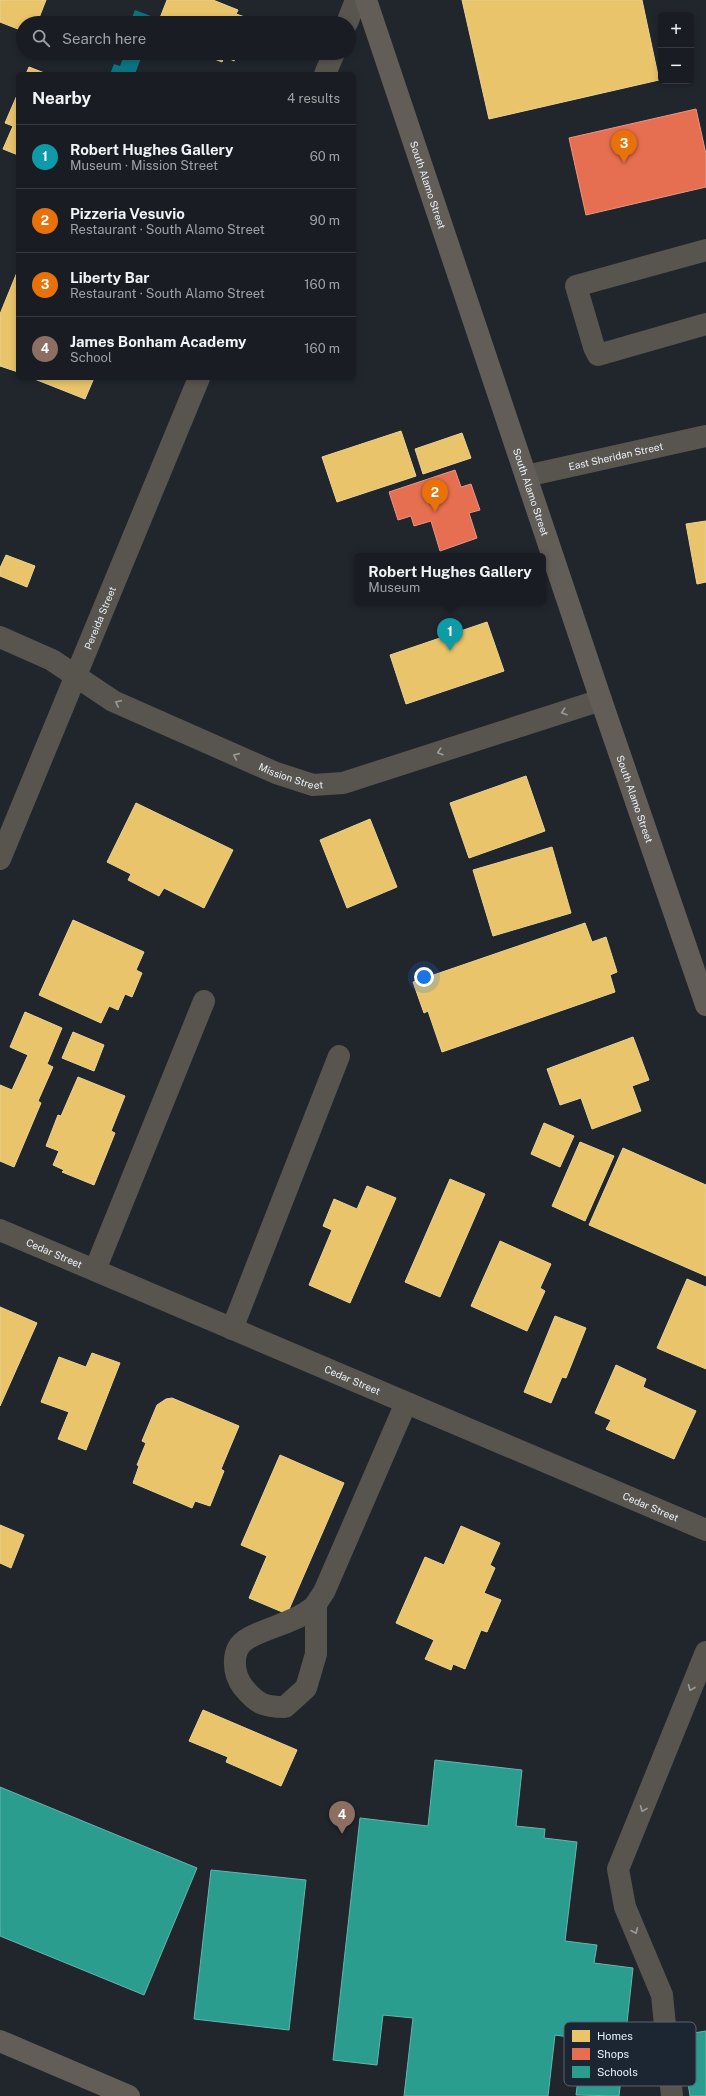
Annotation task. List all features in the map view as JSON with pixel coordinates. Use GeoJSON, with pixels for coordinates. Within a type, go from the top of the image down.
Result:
{"type":"FeatureCollection","features":[{"type":"Feature","properties":{"kind":"main road","name":"South Alamo Street"},"geometry":{"type":"LineString","coordinates":[[366,0],[601,700],[706,1005]]}},
{"type":"Feature","properties":{"kind":"main road"},"geometry":{"type":"LineString","coordinates":[[0,2041],[129,2096]]}},
{"type":"Feature","properties":{"kind":"street"},"geometry":{"type":"LineString","coordinates":[[350,16],[356,0]]}},
{"type":"Feature","properties":{"kind":"street"},"geometry":{"type":"LineString","coordinates":[[326,72],[331,60]]}},
{"type":"Feature","properties":{"kind":"street"},"geometry":{"type":"LineString","coordinates":[[706,250],[576,286],[594,347],[598,355],[706,324]]}},
{"type":"Feature","properties":{"kind":"street","name":"Pereida Street"},"geometry":{"type":"LineString","coordinates":[[0,859],[198,380]]}},
{"type":"Feature","properties":{"kind":"street","name":"East Sheridan Street"},"geometry":{"type":"LineString","coordinates":[[526,476],[706,436]]}},
{"type":"Feature","properties":{"kind":"street","name":"Mission Street"},"geometry":{"type":"LineString","coordinates":[[0,637],[52,660],[113,701],[276,773],[313,785],[343,784],[601,700]]}},
{"type":"Feature","properties":{"kind":"street"},"geometry":{"type":"LineString","coordinates":[[94,1270],[204,1001]]}},
{"type":"Feature","properties":{"kind":"street"},"geometry":{"type":"LineString","coordinates":[[232,1329],[339,1056]]}},
{"type":"Feature","properties":{"kind":"street","name":"Cedar Street"},"geometry":{"type":"LineString","coordinates":[[0,1230],[706,1530]]}},
{"type":"Feature","properties":{"kind":"street"},"geometry":{"type":"LineString","coordinates":[[316,1604],[316,1654],[306,1688],[285,1707],[268,1707],[253,1700],[238,1680],[234,1665],[239,1648],[246,1639],[288,1622],[312,1609],[316,1604],[324,1592],[406,1403]]}},
{"type":"Feature","properties":{"kind":"street"},"geometry":{"type":"LineString","coordinates":[[665,2022],[662,1995],[625,1907],[618,1869],[706,1652]]}},
{"type":"Feature","properties":{"kind":"street"},"geometry":{"type":"LineString","coordinates":[[671,2086],[672,2096]]}},
{"type":"Feature","properties":{"kind":"water"},"geometry":{"type":"Polygon","coordinates":[[[135,10],[151,16],[133,16],[135,10]]]}},
{"type":"Feature","properties":{"kind":"water"},"geometry":{"type":"Polygon","coordinates":[[[122,60],[140,60],[136,72],[111,72],[114,64],[120,66],[122,60]]]}},
{"type":"Feature","properties":{"kind":"building: Homes"},"geometry":{"type":"Polygon","coordinates":[[[0,0],[46,0],[40,16],[16,16],[16,28],[0,22],[0,0]]]}},
{"type":"Feature","properties":{"kind":"building: Homes"},"geometry":{"type":"Polygon","coordinates":[[[167,0],[213,0],[238,10],[236,14],[242,16],[161,16],[167,0]]]}},
{"type":"Feature","properties":{"kind":"building: Homes"},"geometry":{"type":"Polygon","coordinates":[[[462,0],[642,0],[658,80],[489,119],[462,0]]]}},
{"type":"Feature","properties":{"kind":"building: Homes"},"geometry":{"type":"Polygon","coordinates":[[[29,67],[42,72],[27,72],[29,67]]]}},
{"type":"Feature","properties":{"kind":"building: Homes"},"geometry":{"type":"Polygon","coordinates":[[[16,98],[16,154],[3,149],[13,126],[5,123],[16,98]]]}},
{"type":"Feature","properties":{"kind":"building: Homes"},"geometry":{"type":"Polygon","coordinates":[[[16,275],[16,371],[0,366],[0,314],[16,275]]]}},
{"type":"Feature","properties":{"kind":"building: Homes"},"geometry":{"type":"Polygon","coordinates":[[[37,380],[93,380],[85,399],[37,380]]]}},
{"type":"Feature","properties":{"kind":"building: Homes"},"geometry":{"type":"Polygon","coordinates":[[[401,431],[416,476],[337,502],[322,457],[401,431]]]}},
{"type":"Feature","properties":{"kind":"building: Homes"},"geometry":{"type":"Polygon","coordinates":[[[462,433],[471,458],[423,474],[415,449],[462,433]]]}},
{"type":"Feature","properties":{"kind":"building: Homes"},"geometry":{"type":"Polygon","coordinates":[[[706,521],[706,582],[697,584],[686,524],[706,521]]]}},
{"type":"Feature","properties":{"kind":"building: Homes"},"geometry":{"type":"Polygon","coordinates":[[[6,555],[35,566],[27,587],[0,576],[0,568],[6,555]]]}},
{"type":"Feature","properties":{"kind":"building: Homes"},"geometry":{"type":"Polygon","coordinates":[[[487,622],[504,671],[406,704],[390,655],[487,622]]]}},
{"type":"Feature","properties":{"kind":"building: Homes"},"geometry":{"type":"Polygon","coordinates":[[[526,776],[545,831],[469,858],[450,803],[526,776]]]}},
{"type":"Feature","properties":{"kind":"building: Homes"},"geometry":{"type":"Polygon","coordinates":[[[136,803],[233,850],[204,908],[164,888],[159,896],[128,880],[131,874],[107,862],[136,803]]]}},
{"type":"Feature","properties":{"kind":"building: Homes"},"geometry":{"type":"Polygon","coordinates":[[[370,819],[397,887],[347,908],[320,840],[370,819]]]}},
{"type":"Feature","properties":{"kind":"building: Homes"},"geometry":{"type":"Polygon","coordinates":[[[552,847],[571,913],[493,936],[473,870],[552,847]]]}},
{"type":"Feature","properties":{"kind":"building: Homes"},"geometry":{"type":"Polygon","coordinates":[[[73,920],[144,952],[136,970],[142,973],[132,997],[125,994],[118,1010],[109,1006],[101,1023],[39,995],[73,920]]]}},
{"type":"Feature","properties":{"kind":"building: Homes"},"geometry":{"type":"Polygon","coordinates":[[[585,923],[592,942],[606,937],[617,972],[610,975],[615,992],[442,1052],[428,1011],[424,1013],[413,982],[585,923]]]}},
{"type":"Feature","properties":{"kind":"building: Homes"},"geometry":{"type":"Polygon","coordinates":[[[25,1012],[62,1028],[47,1064],[53,1067],[38,1101],[41,1103],[14,1167],[0,1161],[0,1085],[12,1090],[28,1055],[10,1047],[25,1012]]]}},
{"type":"Feature","properties":{"kind":"building: Homes"},"geometry":{"type":"Polygon","coordinates":[[[73,1032],[104,1045],[94,1071],[62,1058],[73,1032]]]}},
{"type":"Feature","properties":{"kind":"building: Homes"},"geometry":{"type":"Polygon","coordinates":[[[633,1037],[649,1080],[632,1086],[641,1111],[592,1129],[581,1098],[560,1105],[547,1069],[633,1037]]]}},
{"type":"Feature","properties":{"kind":"building: Homes"},"geometry":{"type":"Polygon","coordinates":[[[78,1077],[125,1096],[111,1131],[115,1133],[94,1185],[62,1172],[64,1170],[53,1165],[59,1151],[46,1146],[58,1115],[61,1116],[78,1077]]]}},
{"type":"Feature","properties":{"kind":"building: Homes"},"geometry":{"type":"Polygon","coordinates":[[[544,1123],[574,1136],[560,1167],[531,1154],[544,1123]]]}},
{"type":"Feature","properties":{"kind":"building: Homes"},"geometry":{"type":"Polygon","coordinates":[[[580,1142],[614,1156],[585,1221],[552,1206],[580,1142]]]}},
{"type":"Feature","properties":{"kind":"building: Homes"},"geometry":{"type":"Polygon","coordinates":[[[623,1148],[706,1185],[706,1276],[589,1225],[623,1148]]]}},
{"type":"Feature","properties":{"kind":"building: Homes"},"geometry":{"type":"Polygon","coordinates":[[[450,1179],[485,1194],[440,1297],[405,1282],[450,1179]]]}},
{"type":"Feature","properties":{"kind":"building: Homes"},"geometry":{"type":"Polygon","coordinates":[[[367,1186],[396,1198],[350,1303],[309,1285],[332,1230],[323,1226],[334,1199],[357,1209],[367,1186]]]}},
{"type":"Feature","properties":{"kind":"building: Homes"},"geometry":{"type":"Polygon","coordinates":[[[500,1241],[551,1264],[540,1288],[545,1291],[527,1331],[471,1306],[500,1241]]]}},
{"type":"Feature","properties":{"kind":"building: Homes"},"geometry":{"type":"Polygon","coordinates":[[[687,1279],[706,1287],[706,1369],[657,1348],[687,1279]]]}},
{"type":"Feature","properties":{"kind":"building: Homes"},"geometry":{"type":"Polygon","coordinates":[[[0,1307],[37,1323],[0,1406],[0,1307]]]}},
{"type":"Feature","properties":{"kind":"building: Homes"},"geometry":{"type":"Polygon","coordinates":[[[555,1316],[586,1328],[566,1378],[562,1377],[551,1403],[524,1392],[555,1316]]]}},
{"type":"Feature","properties":{"kind":"building: Homes"},"geometry":{"type":"Polygon","coordinates":[[[92,1353],[120,1363],[86,1450],[58,1439],[69,1412],[41,1402],[59,1357],[86,1367],[92,1353]]]}},
{"type":"Feature","properties":{"kind":"building: Homes"},"geometry":{"type":"Polygon","coordinates":[[[616,1365],[646,1379],[643,1387],[696,1411],[674,1459],[606,1429],[611,1420],[595,1413],[616,1365]]]}},
{"type":"Feature","properties":{"kind":"building: Homes"},"geometry":{"type":"Polygon","coordinates":[[[172,1398],[239,1426],[221,1469],[224,1471],[210,1506],[195,1501],[192,1508],[133,1483],[139,1466],[137,1465],[146,1443],[142,1441],[157,1405],[166,1399],[172,1398]]]}},
{"type":"Feature","properties":{"kind":"building: Homes"},"geometry":{"type":"Polygon","coordinates":[[[280,1455],[344,1483],[287,1614],[249,1598],[267,1556],[241,1545],[280,1455]]]}},
{"type":"Feature","properties":{"kind":"building: Homes"},"geometry":{"type":"Polygon","coordinates":[[[0,1525],[24,1535],[11,1568],[0,1563],[0,1525]]]}},
{"type":"Feature","properties":{"kind":"building: Homes"},"geometry":{"type":"Polygon","coordinates":[[[461,1526],[500,1543],[490,1565],[495,1568],[484,1593],[501,1600],[487,1632],[481,1630],[465,1669],[453,1664],[451,1670],[425,1659],[434,1640],[396,1623],[425,1557],[444,1565],[461,1526]]]}},
{"type":"Feature","properties":{"kind":"building: Homes"},"geometry":{"type":"Polygon","coordinates":[[[203,1710],[297,1750],[281,1786],[226,1762],[228,1757],[189,1741],[203,1710]]]}},
{"type":"Feature","properties":{"kind":"building: Shops"},"geometry":{"type":"Polygon","coordinates":[[[696,109],[706,154],[706,187],[586,215],[569,138],[696,109]]]}},
{"type":"Feature","properties":{"kind":"building: Shops"},"geometry":{"type":"Polygon","coordinates":[[[455,470],[461,487],[471,484],[480,510],[469,513],[477,538],[440,551],[431,521],[414,526],[411,516],[398,520],[389,492],[455,470]]]}},
{"type":"Feature","properties":{"kind":"building: Schools"},"geometry":{"type":"Polygon","coordinates":[[[435,1760],[522,1770],[516,1826],[545,1829],[544,1838],[577,1842],[565,1941],[597,1945],[594,1963],[633,1968],[627,2022],[564,2022],[564,2036],[555,2035],[548,2096],[404,2096],[413,2018],[383,2015],[377,2065],[333,2060],[360,1818],[428,1826],[435,1760]]]}},
{"type":"Feature","properties":{"kind":"building: Schools"},"geometry":{"type":"Polygon","coordinates":[[[0,1787],[197,1868],[144,1995],[0,1936],[0,1787]]]}},
{"type":"Feature","properties":{"kind":"building: Schools"},"geometry":{"type":"Polygon","coordinates":[[[211,1870],[306,1880],[289,2030],[194,2019],[211,1870]]]}},
{"type":"Feature","properties":{"kind":"building: Schools"},"geometry":{"type":"Polygon","coordinates":[[[706,2031],[706,2096],[690,2096],[689,2086],[696,2086],[696,2033],[706,2031]]]}},
{"type":"Feature","properties":{"kind":"building: Schools"},"geometry":{"type":"Polygon","coordinates":[[[577,2086],[620,2086],[619,2096],[576,2095],[577,2086]]]}},
{"type":"Feature","properties":{"kind":"place","name":"Liberty Bar"},"geometry":{"type":"Point","coordinates":[624,163]}},
{"type":"Feature","properties":{"kind":"place","name":"Pizzeria Vesuvio"},"geometry":{"type":"Point","coordinates":[435,512]}},
{"type":"Feature","properties":{"kind":"place","name":"Robert Hughes Gallery"},"geometry":{"type":"Point","coordinates":[450,651]}},
{"type":"Feature","properties":{"kind":"place","name":"James Bonham Academy"},"geometry":{"type":"Point","coordinates":[342,1834]}}]}
